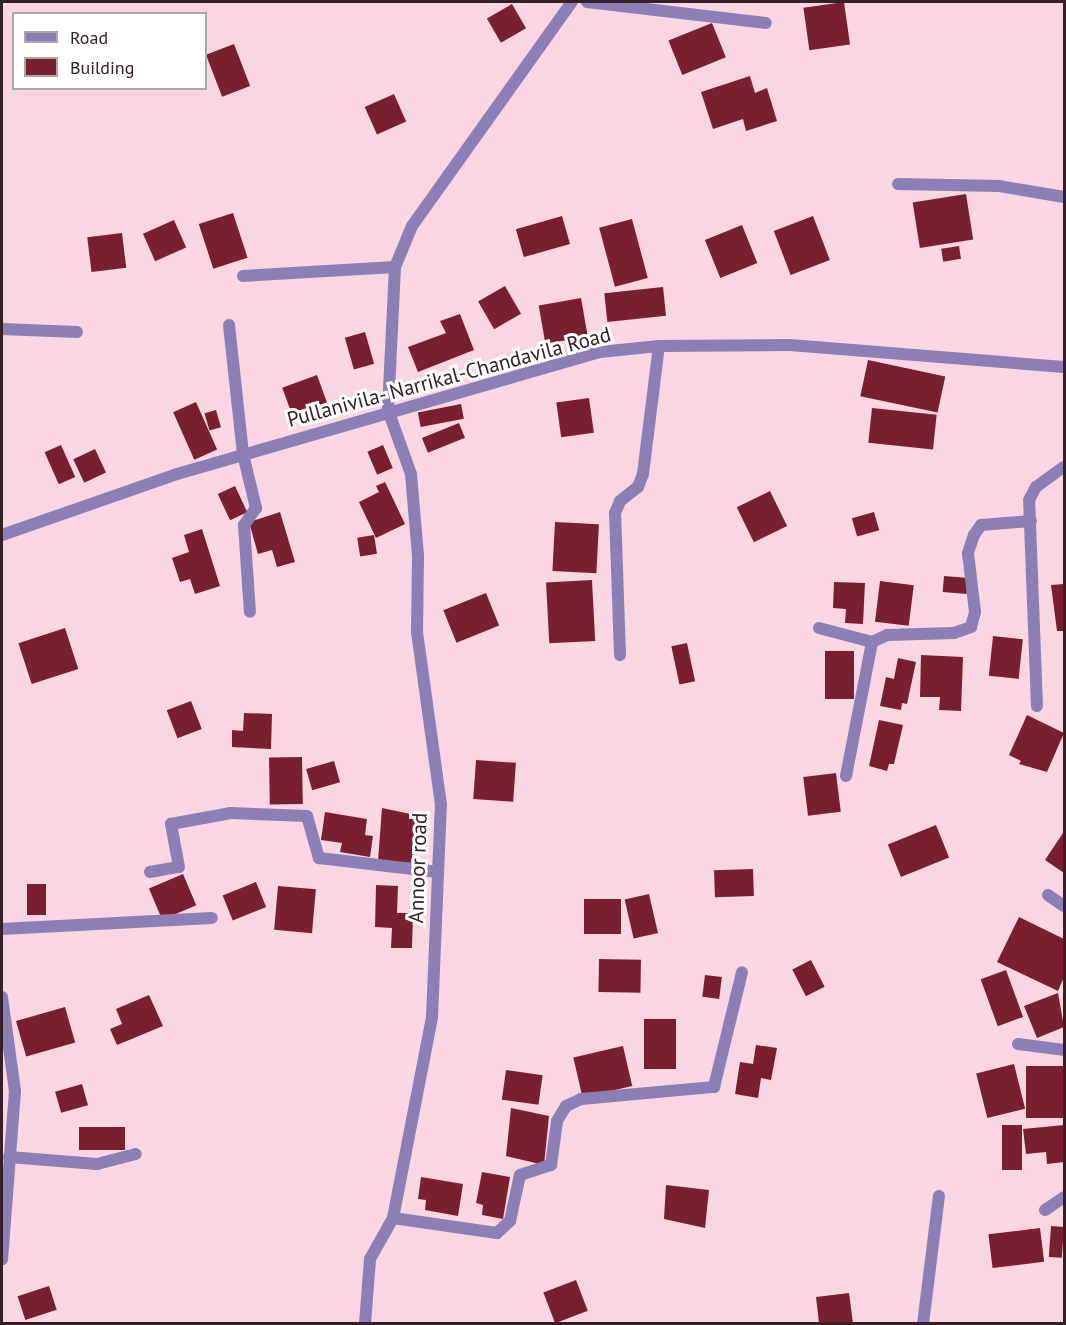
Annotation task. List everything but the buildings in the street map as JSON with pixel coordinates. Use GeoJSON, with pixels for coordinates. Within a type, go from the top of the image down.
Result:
{"type":"FeatureCollection","features":[{"type":"Feature","properties":{"kind":"street"},"geometry":{"type":"LineString","coordinates":[[388,410],[395,267],[412,226],[572,2]]}},
{"type":"Feature","properties":{"kind":"street"},"geometry":{"type":"LineString","coordinates":[[586,2],[766,23]]}},
{"type":"Feature","properties":{"kind":"street"},"geometry":{"type":"LineString","coordinates":[[898,184],[999,186],[1065,197]]}},
{"type":"Feature","properties":{"kind":"street"},"geometry":{"type":"LineString","coordinates":[[243,276],[395,267]]}},
{"type":"Feature","properties":{"kind":"street"},"geometry":{"type":"LineString","coordinates":[[229,325],[243,454],[256,508],[244,525],[250,612]]}},
{"type":"Feature","properties":{"kind":"street"},"geometry":{"type":"LineString","coordinates":[[2,329],[77,332]]}},
{"type":"Feature","properties":{"kind":"street","name":"Pullanivila- Narrikal-Chandavila Road"},"geometry":{"type":"LineString","coordinates":[[2,536],[243,454],[388,410],[600,352],[660,346],[790,345],[1035,368],[1065,367]]}},
{"type":"Feature","properties":{"kind":"street"},"geometry":{"type":"LineString","coordinates":[[620,655],[615,513],[620,501],[638,487],[643,474],[660,346]]}},
{"type":"Feature","properties":{"kind":"street","name":"Annoor road"},"geometry":{"type":"LineString","coordinates":[[365,1323],[370,1259],[393,1218],[432,1017],[441,805],[417,632],[418,556],[411,474],[388,410]]}},
{"type":"Feature","properties":{"kind":"street"},"geometry":{"type":"LineString","coordinates":[[1037,706],[1029,500],[1036,488],[1065,467]]}},
{"type":"Feature","properties":{"kind":"street"},"geometry":{"type":"LineString","coordinates":[[819,628],[872,642],[887,636],[954,633],[971,627],[975,612],[968,553],[974,535],[981,525],[1031,521]]}},
{"type":"Feature","properties":{"kind":"street"},"geometry":{"type":"LineString","coordinates":[[846,776],[872,642]]}},
{"type":"Feature","properties":{"kind":"street"},"geometry":{"type":"LineString","coordinates":[[150,872],[179,867],[171,824],[231,813],[307,816],[319,858],[438,872]]}},
{"type":"Feature","properties":{"kind":"street"},"geometry":{"type":"LineString","coordinates":[[1048,895],[1065,906]]}},
{"type":"Feature","properties":{"kind":"street"},"geometry":{"type":"LineString","coordinates":[[2,929],[212,918]]}},
{"type":"Feature","properties":{"kind":"street"},"geometry":{"type":"LineString","coordinates":[[393,1218],[497,1233],[510,1221],[520,1175],[551,1165],[557,1121],[566,1106],[580,1099],[714,1087],[742,972]]}},
{"type":"Feature","properties":{"kind":"street"},"geometry":{"type":"LineString","coordinates":[[2,998],[15,1091],[2,1259]]}},
{"type":"Feature","properties":{"kind":"street"},"geometry":{"type":"LineString","coordinates":[[1018,1044],[1065,1050]]}},
{"type":"Feature","properties":{"kind":"street"},"geometry":{"type":"LineString","coordinates":[[9,1157],[97,1164],[136,1154]]}},
{"type":"Feature","properties":{"kind":"street"},"geometry":{"type":"LineString","coordinates":[[922,1323],[939,1196]]}},
{"type":"Feature","properties":{"kind":"street"},"geometry":{"type":"LineString","coordinates":[[1045,1210],[1065,1197]]}}]}
